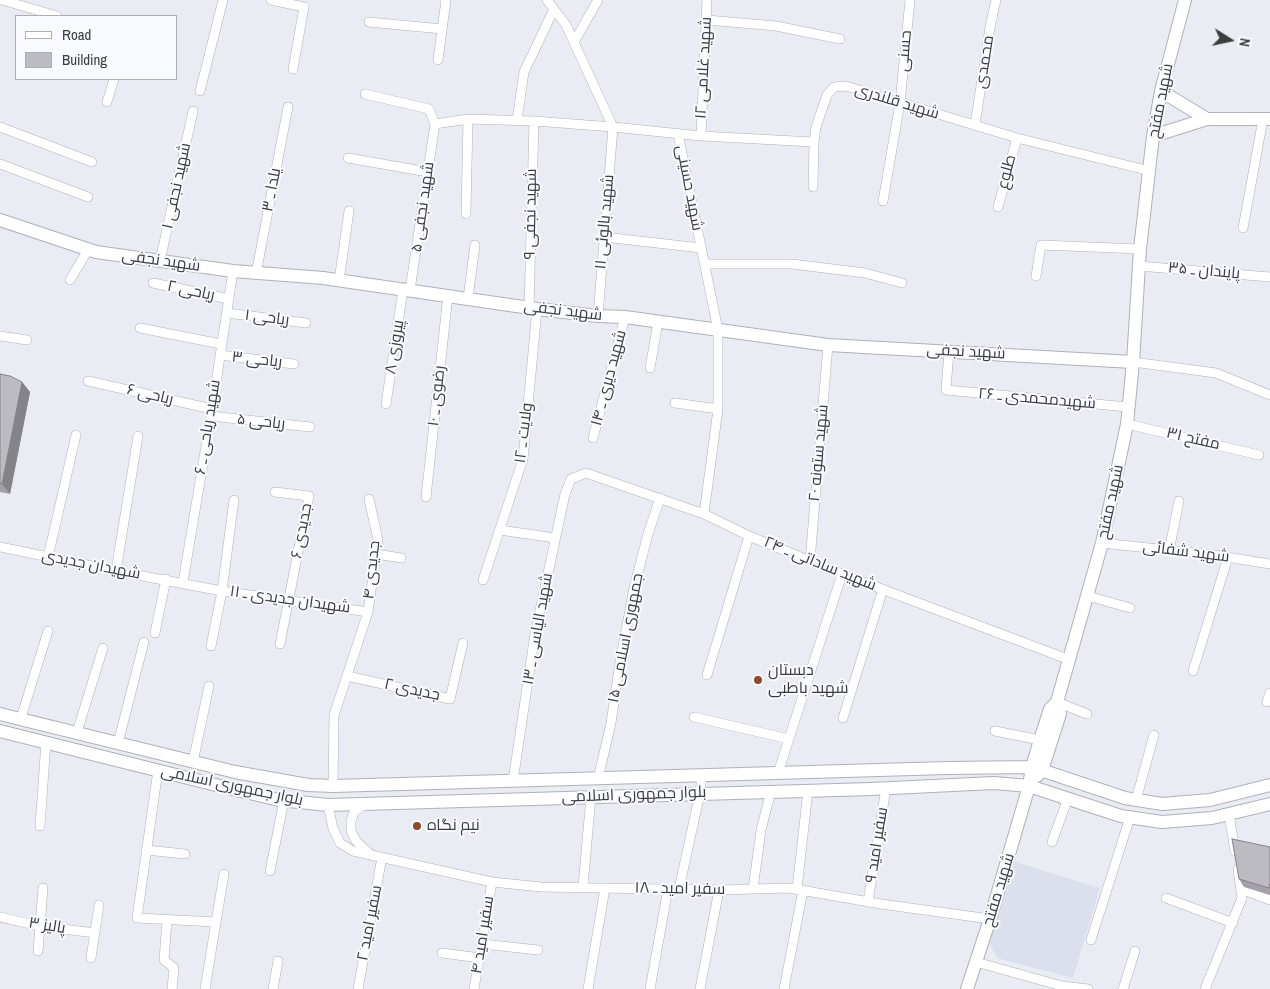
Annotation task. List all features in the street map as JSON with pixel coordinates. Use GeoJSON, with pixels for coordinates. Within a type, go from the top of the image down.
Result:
{"type":"FeatureCollection","features":[{"type":"Feature","properties":{"kind":"main road","name":"شهید مفتح"},"geometry":{"type":"LineString","coordinates":[[967,989],[990,919],[1029,786],[1037,769],[1040,740],[1050,709],[1057,702],[1070,660],[1102,543],[1127,424],[1140,249],[1153,136],[1161,90],[1185,0]]}},
{"type":"Feature","properties":{"kind":"main road"},"geometry":{"type":"LineString","coordinates":[[1161,90],[1207,119]]}},
{"type":"Feature","properties":{"kind":"main road"},"geometry":{"type":"LineString","coordinates":[[1153,136],[1207,119],[1266,119]]}},
{"type":"Feature","properties":{"kind":"main road","name":"شهید نجفی"},"geometry":{"type":"LineString","coordinates":[[0,220],[96,252],[233,272],[339,281],[533,308],[598,316],[625,317],[828,345],[1133,362]]}},
{"type":"Feature","properties":{"kind":"main road"},"geometry":{"type":"LineString","coordinates":[[1037,769],[1060,714],[1057,702]]}},
{"type":"Feature","properties":{"kind":"main road","name":"بلوار جمهوری اسلامی"},"geometry":{"type":"LineString","coordinates":[[0,714],[193,762],[308,785],[412,785],[947,768],[1037,769],[1136,800],[1162,804],[1210,800],[1270,785]]}},
{"type":"Feature","properties":{"kind":"main road","name":"بلوار جمهوری اسلامی"},"geometry":{"type":"LineString","coordinates":[[0,731],[284,800],[328,805],[994,783],[1029,786],[1121,816],[1162,822],[1212,818],[1270,804]]}},
{"type":"Feature","properties":{"kind":"main road"},"geometry":{"type":"LineString","coordinates":[[410,803],[412,785]]}},
{"type":"Feature","properties":{"kind":"street"},"geometry":{"type":"LineString","coordinates":[[2,0],[54,15]]}},
{"type":"Feature","properties":{"kind":"street"},"geometry":{"type":"LineString","coordinates":[[200,91],[223,0]]}},
{"type":"Feature","properties":{"kind":"street"},"geometry":{"type":"LineString","coordinates":[[271,0],[285,1],[304,7],[293,69]]}},
{"type":"Feature","properties":{"kind":"street"},"geometry":{"type":"LineString","coordinates":[[438,60],[446,0]]}},
{"type":"Feature","properties":{"kind":"street"},"geometry":{"type":"LineString","coordinates":[[547,0],[566,25],[613,127]]}},
{"type":"Feature","properties":{"kind":"street"},"geometry":{"type":"LineString","coordinates":[[574,42],[598,0]]}},
{"type":"Feature","properties":{"kind":"street","name":"شهید غلامی ۱۲"},"geometry":{"type":"LineString","coordinates":[[701,136],[707,0]]}},
{"type":"Feature","properties":{"kind":"street","name":"حسنی"},"geometry":{"type":"LineString","coordinates":[[883,201],[900,103],[910,0]]}},
{"type":"Feature","properties":{"kind":"street","name":"محمدی"},"geometry":{"type":"LineString","coordinates":[[975,125],[996,0]]}},
{"type":"Feature","properties":{"kind":"street"},"geometry":{"type":"LineString","coordinates":[[517,120],[524,72],[554,9]]}},
{"type":"Feature","properties":{"kind":"street"},"geometry":{"type":"LineString","coordinates":[[707,20],[776,26],[840,39]]}},
{"type":"Feature","properties":{"kind":"street"},"geometry":{"type":"LineString","coordinates":[[369,22],[442,29]]}},
{"type":"Feature","properties":{"kind":"street"},"geometry":{"type":"LineString","coordinates":[[107,102],[114,80]]}},
{"type":"Feature","properties":{"kind":"street","name":"شهید قلندری"},"geometry":{"type":"LineString","coordinates":[[814,142],[816,127],[827,95],[834,87],[846,86],[1017,138],[1150,171]]}},
{"type":"Feature","properties":{"kind":"street"},"geometry":{"type":"LineString","coordinates":[[365,94],[429,109],[435,124]]}},
{"type":"Feature","properties":{"kind":"street","name":"یلدا ـ ۳"},"geometry":{"type":"LineString","coordinates":[[256,274],[288,107]]}},
{"type":"Feature","properties":{"kind":"street","name":"شهید نجفی ۱"},"geometry":{"type":"LineString","coordinates":[[160,261],[193,110]]}},
{"type":"Feature","properties":{"kind":"street"},"geometry":{"type":"LineString","coordinates":[[466,214],[468,119]]}},
{"type":"Feature","properties":{"kind":"street","name":"شهید حسینی"},"geometry":{"type":"LineString","coordinates":[[435,124],[468,119],[517,120],[678,134],[718,330],[718,409],[704,514]]}},
{"type":"Feature","properties":{"kind":"street"},"geometry":{"type":"LineString","coordinates":[[1242,228],[1266,119]]}},
{"type":"Feature","properties":{"kind":"street","name":"شهید نجفی ۹"},"geometry":{"type":"LineString","coordinates":[[533,308],[534,121]]}},
{"type":"Feature","properties":{"kind":"street","name":"شهید نجفی ۵"},"geometry":{"type":"LineString","coordinates":[[407,290],[435,124]]}},
{"type":"Feature","properties":{"kind":"street"},"geometry":{"type":"LineString","coordinates":[[0,127],[92,162]]}},
{"type":"Feature","properties":{"kind":"street","name":"شهید بالوئی ۱۱"},"geometry":{"type":"LineString","coordinates":[[598,316],[613,127]]}},
{"type":"Feature","properties":{"kind":"street"},"geometry":{"type":"LineString","coordinates":[[678,134],[814,142],[813,187]]}},
{"type":"Feature","properties":{"kind":"street","name":"طلوع"},"geometry":{"type":"LineString","coordinates":[[998,207],[1017,138]]}},
{"type":"Feature","properties":{"kind":"street"},"geometry":{"type":"LineString","coordinates":[[348,158],[428,172]]}},
{"type":"Feature","properties":{"kind":"street"},"geometry":{"type":"LineString","coordinates":[[0,164],[88,197]]}},
{"type":"Feature","properties":{"kind":"street"},"geometry":{"type":"LineString","coordinates":[[339,281],[349,211]]}},
{"type":"Feature","properties":{"kind":"street"},"geometry":{"type":"LineString","coordinates":[[604,237],[702,248]]}},
{"type":"Feature","properties":{"kind":"street"},"geometry":{"type":"LineString","coordinates":[[468,298],[474,245]]}},
{"type":"Feature","properties":{"kind":"street"},"geometry":{"type":"LineString","coordinates":[[1036,276],[1041,245],[1140,249]]}},
{"type":"Feature","properties":{"kind":"street"},"geometry":{"type":"LineString","coordinates":[[70,280],[88,250]]}},
{"type":"Feature","properties":{"kind":"street"},"geometry":{"type":"LineString","coordinates":[[705,264],[792,264],[865,273],[902,283]]}},
{"type":"Feature","properties":{"kind":"street","name":"پایندان ـ ۳۵"},"geometry":{"type":"LineString","coordinates":[[1139,266],[1270,277]]}},
{"type":"Feature","properties":{"kind":"street","name":"شهید ریاحی ـ ۶"},"geometry":{"type":"LineString","coordinates":[[183,582],[233,272]]}},
{"type":"Feature","properties":{"kind":"street","name":"ریاحی ۲"},"geometry":{"type":"LineString","coordinates":[[153,283],[229,299]]}},
{"type":"Feature","properties":{"kind":"street","name":"پیروزی ۸"},"geometry":{"type":"LineString","coordinates":[[386,404],[407,290]]}},
{"type":"Feature","properties":{"kind":"street","name":"رضوی ـ ۱۰"},"geometry":{"type":"LineString","coordinates":[[426,497],[448,295]]}},
{"type":"Feature","properties":{"kind":"street","name":"ولایت ـ ۱۲"},"geometry":{"type":"LineString","coordinates":[[483,580],[523,458],[533,308]]}},
{"type":"Feature","properties":{"kind":"street","name":"ریاحی ۱"},"geometry":{"type":"LineString","coordinates":[[227,313],[306,323]]}},
{"type":"Feature","properties":{"kind":"street","name":"شهید دیری ـ ۱۴"},"geometry":{"type":"LineString","coordinates":[[593,438],[625,317]]}},
{"type":"Feature","properties":{"kind":"street"},"geometry":{"type":"LineString","coordinates":[[650,368],[658,322]]}},
{"type":"Feature","properties":{"kind":"street"},"geometry":{"type":"LineString","coordinates":[[140,328],[222,344]]}},
{"type":"Feature","properties":{"kind":"street"},"geometry":{"type":"LineString","coordinates":[[0,336],[27,340]]}},
{"type":"Feature","properties":{"kind":"street","name":"شهید ستونه ۲۰"},"geometry":{"type":"LineString","coordinates":[[810,561],[828,345]]}},
{"type":"Feature","properties":{"kind":"street","name":"شهیدمحمدی ـ ۲۶"},"geometry":{"type":"LineString","coordinates":[[949,351],[946,390],[1128,407]]}},
{"type":"Feature","properties":{"kind":"street","name":"ریاحی ۳"},"geometry":{"type":"LineString","coordinates":[[220,356],[294,364]]}},
{"type":"Feature","properties":{"kind":"street"},"geometry":{"type":"LineString","coordinates":[[1133,362],[1216,372],[1270,395]]}},
{"type":"Feature","properties":{"kind":"street","name":"ریاحی ۶"},"geometry":{"type":"LineString","coordinates":[[88,381],[211,412]]}},
{"type":"Feature","properties":{"kind":"street"},"geometry":{"type":"LineString","coordinates":[[675,402],[718,409]]}},
{"type":"Feature","properties":{"kind":"street","name":"ریاحی ۵"},"geometry":{"type":"LineString","coordinates":[[211,412],[310,428]]}},
{"type":"Feature","properties":{"kind":"street","name":"مفتح ۳۱"},"geometry":{"type":"LineString","coordinates":[[1127,424],[1259,455]]}},
{"type":"Feature","properties":{"kind":"street"},"geometry":{"type":"LineString","coordinates":[[48,557],[76,435]]}},
{"type":"Feature","properties":{"kind":"street"},"geometry":{"type":"LineString","coordinates":[[116,571],[138,436]]}},
{"type":"Feature","properties":{"kind":"street","name":"شهید ساداتی ـ ۲۴"},"geometry":{"type":"LineString","coordinates":[[571,479],[586,473],[660,498],[704,514],[750,536],[842,574],[1070,660]]}},
{"type":"Feature","properties":{"kind":"street","name":"شهید الیاسی ـ ۱۳"},"geometry":{"type":"LineString","coordinates":[[513,781],[535,634],[565,494],[571,479]]}},
{"type":"Feature","properties":{"kind":"street","name":"جدیدی ۶"},"geometry":{"type":"LineString","coordinates":[[275,492],[309,496],[289,600]]}},
{"type":"Feature","properties":{"kind":"street","name":"جمهوری اسلامی ۱۵"},"geometry":{"type":"LineString","coordinates":[[598,779],[611,723],[634,588],[648,534],[660,498]]}},
{"type":"Feature","properties":{"kind":"street","name":"جدیدی ۴"},"geometry":{"type":"LineString","coordinates":[[368,612],[378,540],[369,499]]}},
{"type":"Feature","properties":{"kind":"street"},"geometry":{"type":"LineString","coordinates":[[211,646],[222,591],[234,500]]}},
{"type":"Feature","properties":{"kind":"street"},"geometry":{"type":"LineString","coordinates":[[1169,551],[1179,501]]}},
{"type":"Feature","properties":{"kind":"street"},"geometry":{"type":"LineString","coordinates":[[500,530],[555,538]]}},
{"type":"Feature","properties":{"kind":"street"},"geometry":{"type":"LineString","coordinates":[[707,675],[750,536]]}},
{"type":"Feature","properties":{"kind":"street","name":"شهید شفائی"},"geometry":{"type":"LineString","coordinates":[[1102,543],[1228,557],[1270,564]]}},
{"type":"Feature","properties":{"kind":"street","name":"شهیدان جدیدی"},"geometry":{"type":"LineString","coordinates":[[0,547],[116,571],[183,582]]}},
{"type":"Feature","properties":{"kind":"street"},"geometry":{"type":"LineString","coordinates":[[376,554],[401,558]]}},
{"type":"Feature","properties":{"kind":"street"},"geometry":{"type":"LineString","coordinates":[[1193,671],[1228,557]]}},
{"type":"Feature","properties":{"kind":"street"},"geometry":{"type":"LineString","coordinates":[[778,773],[842,574]]}},
{"type":"Feature","properties":{"kind":"street"},"geometry":{"type":"LineString","coordinates":[[155,633],[166,580]]}},
{"type":"Feature","properties":{"kind":"street","name":"شهیدان جدیدی ـ ۱۱"},"geometry":{"type":"LineString","coordinates":[[183,582],[222,591],[368,612],[334,715],[333,786]]}},
{"type":"Feature","properties":{"kind":"street"},"geometry":{"type":"LineString","coordinates":[[843,718],[883,589]]}},
{"type":"Feature","properties":{"kind":"street"},"geometry":{"type":"LineString","coordinates":[[1088,596],[1130,608]]}},
{"type":"Feature","properties":{"kind":"street"},"geometry":{"type":"LineString","coordinates":[[280,644],[289,600]]}},
{"type":"Feature","properties":{"kind":"street"},"geometry":{"type":"LineString","coordinates":[[21,718],[48,631]]}},
{"type":"Feature","properties":{"kind":"street"},"geometry":{"type":"LineString","coordinates":[[118,743],[144,642]]}},
{"type":"Feature","properties":{"kind":"street","name":"جدیدی ۲"},"geometry":{"type":"LineString","coordinates":[[347,676],[450,699],[463,643]]}},
{"type":"Feature","properties":{"kind":"street"},"geometry":{"type":"LineString","coordinates":[[77,732],[103,648]]}},
{"type":"Feature","properties":{"kind":"street"},"geometry":{"type":"LineString","coordinates":[[193,762],[209,686]]}},
{"type":"Feature","properties":{"kind":"street"},"geometry":{"type":"LineString","coordinates":[[1057,702],[1087,714]]}},
{"type":"Feature","properties":{"kind":"street"},"geometry":{"type":"LineString","coordinates":[[694,717],[789,739]]}},
{"type":"Feature","properties":{"kind":"street"},"geometry":{"type":"LineString","coordinates":[[995,731],[1040,740]]}},
{"type":"Feature","properties":{"kind":"street"},"geometry":{"type":"LineString","coordinates":[[1136,800],[1154,735]]}},
{"type":"Feature","properties":{"kind":"street"},"geometry":{"type":"LineString","coordinates":[[40,826],[46,742]]}},
{"type":"Feature","properties":{"kind":"street"},"geometry":{"type":"LineString","coordinates":[[158,770],[137,918],[216,922]]}},
{"type":"Feature","properties":{"kind":"street"},"geometry":{"type":"LineString","coordinates":[[679,889],[702,776]]}},
{"type":"Feature","properties":{"kind":"street","name":"سفیر امید ۹"},"geometry":{"type":"LineString","coordinates":[[868,902],[886,788]]}},
{"type":"Feature","properties":{"kind":"street"},"geometry":{"type":"LineString","coordinates":[[784,989],[800,890],[802,840],[808,790]]}},
{"type":"Feature","properties":{"kind":"street"},"geometry":{"type":"LineString","coordinates":[[753,889],[760,839],[770,791]]}},
{"type":"Feature","properties":{"kind":"street"},"geometry":{"type":"LineString","coordinates":[[583,888],[591,796]]}},
{"type":"Feature","properties":{"kind":"street"},"geometry":{"type":"LineString","coordinates":[[1052,842],[1068,798]]}},
{"type":"Feature","properties":{"kind":"street"},"geometry":{"type":"LineString","coordinates":[[270,871],[284,800]]}},
{"type":"Feature","properties":{"kind":"street"},"geometry":{"type":"LineString","coordinates":[[365,804],[354,812],[351,832],[356,841],[370,854]]}},
{"type":"Feature","properties":{"kind":"street","name":"سفیر امید ـ ۱۸"},"geometry":{"type":"LineString","coordinates":[[328,805],[333,828],[340,843],[353,851],[492,882],[541,887],[800,890],[868,902],[990,919]]}},
{"type":"Feature","properties":{"kind":"street"},"geometry":{"type":"LineString","coordinates":[[1205,989],[1233,922],[1242,894],[1230,814]]}},
{"type":"Feature","properties":{"kind":"street"},"geometry":{"type":"LineString","coordinates":[[1091,940],[1130,817]]}},
{"type":"Feature","properties":{"kind":"street"},"geometry":{"type":"LineString","coordinates":[[146,850],[185,854]]}},
{"type":"Feature","properties":{"kind":"street","name":"سفیر امید ۲"},"geometry":{"type":"LineString","coordinates":[[358,989],[382,857]]}},
{"type":"Feature","properties":{"kind":"street"},"geometry":{"type":"LineString","coordinates":[[205,989],[224,874]]}},
{"type":"Feature","properties":{"kind":"street","name":"سفیر امید ۴"},"geometry":{"type":"LineString","coordinates":[[474,989],[492,882]]}},
{"type":"Feature","properties":{"kind":"street"},"geometry":{"type":"LineString","coordinates":[[38,951],[43,888]]}},
{"type":"Feature","properties":{"kind":"street"},"geometry":{"type":"LineString","coordinates":[[588,989],[605,888]]}},
{"type":"Feature","properties":{"kind":"street"},"geometry":{"type":"LineString","coordinates":[[650,989],[668,889]]}},
{"type":"Feature","properties":{"kind":"street"},"geometry":{"type":"LineString","coordinates":[[700,989],[719,890]]}},
{"type":"Feature","properties":{"kind":"street"},"geometry":{"type":"LineString","coordinates":[[1242,894],[1270,900]]}},
{"type":"Feature","properties":{"kind":"street"},"geometry":{"type":"LineString","coordinates":[[1166,898],[1233,922]]}},
{"type":"Feature","properties":{"kind":"street"},"geometry":{"type":"LineString","coordinates":[[91,958],[99,905]]}},
{"type":"Feature","properties":{"kind":"street","name":"پالیز ۳"},"geometry":{"type":"LineString","coordinates":[[0,917],[39,926],[95,933]]}},
{"type":"Feature","properties":{"kind":"street"},"geometry":{"type":"LineString","coordinates":[[168,920],[164,960],[174,968],[172,989]]}},
{"type":"Feature","properties":{"kind":"street"},"geometry":{"type":"LineString","coordinates":[[482,944],[538,950]]}},
{"type":"Feature","properties":{"kind":"street"},"geometry":{"type":"LineString","coordinates":[[1123,989],[1135,951]]}},
{"type":"Feature","properties":{"kind":"street"},"geometry":{"type":"LineString","coordinates":[[442,953],[480,958]]}},
{"type":"Feature","properties":{"kind":"street"},"geometry":{"type":"LineString","coordinates":[[274,989],[278,961]]}},
{"type":"Feature","properties":{"kind":"street"},"geometry":{"type":"LineString","coordinates":[[976,962],[1062,988],[1088,989]]}},
{"type":"Feature","properties":{"kind":"shaded area"},"geometry":{"type":"Polygon","coordinates":[[[1012,861],[1100,888],[1073,978],[997,958],[989,943],[1012,861]]]}},
{"type":"Feature","properties":{"kind":"building"},"geometry":{"type":"Polygon","coordinates":[[[0,374],[10,376],[22,382],[2,484],[0,483],[0,374]]]}},
{"type":"Feature","properties":{"kind":"building"},"geometry":{"type":"Polygon","coordinates":[[[1232,839],[1270,847],[1269,888],[1239,879],[1232,839]]]}},
{"type":"Feature","properties":{"kind":"place","name":"دبستان شهید باطبی"},"geometry":{"type":"Point","coordinates":[758,680]}},
{"type":"Feature","properties":{"kind":"place","name":"نیم نگاه"},"geometry":{"type":"Point","coordinates":[417,826]}}]}
